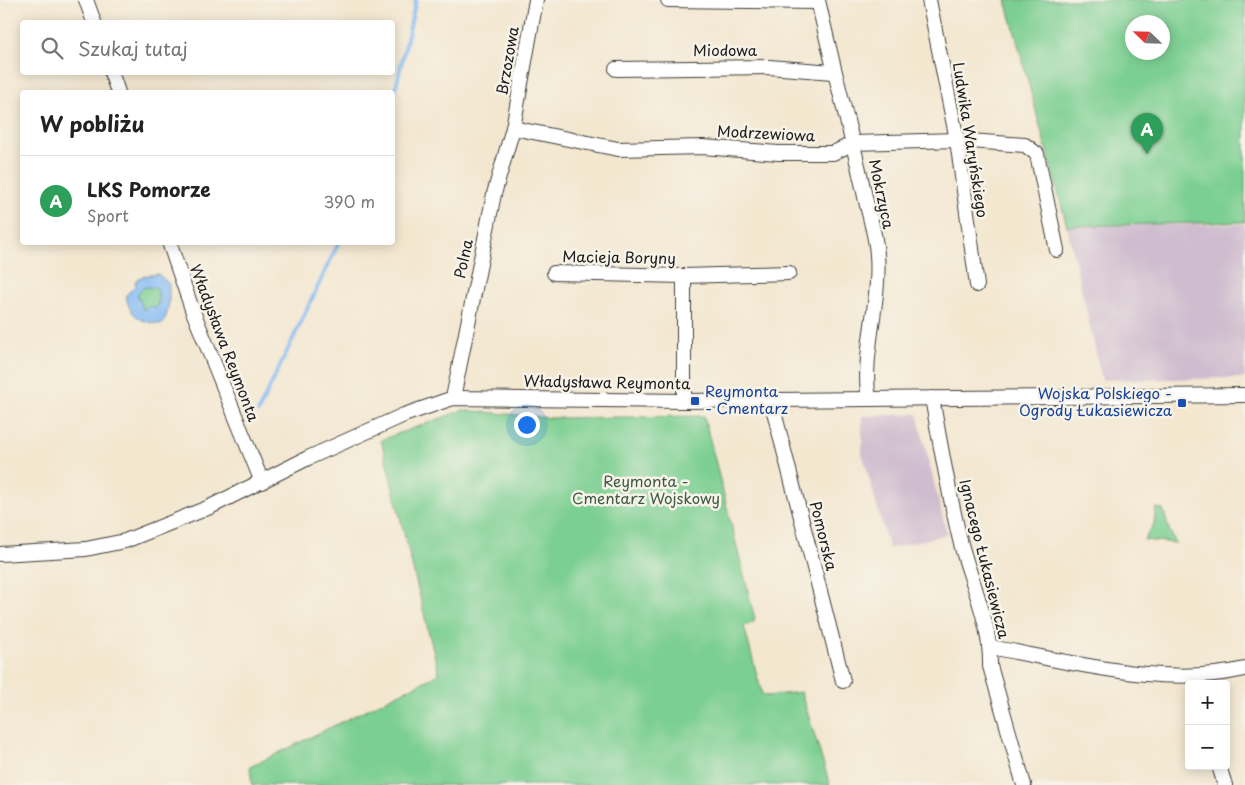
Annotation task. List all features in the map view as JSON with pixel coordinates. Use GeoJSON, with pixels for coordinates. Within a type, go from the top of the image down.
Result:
{"type":"FeatureCollection","features":[{"type":"Feature","properties":{"kind":"street"},"geometry":{"type":"LineString","coordinates":[[86,0],[93,20]]}},
{"type":"Feature","properties":{"kind":"street","name":"Brzozowa"},"geometry":{"type":"LineString","coordinates":[[513,128],[536,0]]}},
{"type":"Feature","properties":{"kind":"street"},"geometry":{"type":"LineString","coordinates":[[668,0],[818,1]]}},
{"type":"Feature","properties":{"kind":"street","name":"Ludwika Waryńskiego"},"geometry":{"type":"LineString","coordinates":[[929,0],[956,140],[977,285]]}},
{"type":"Feature","properties":{"kind":"street","name":"Mokrzyca"},"geometry":{"type":"LineString","coordinates":[[818,1],[834,72],[854,143],[878,255],[876,303],[866,384],[869,399]]}},
{"type":"Feature","properties":{"kind":"street","name":"Miodowa"},"geometry":{"type":"LineString","coordinates":[[616,69],[769,67],[834,72]]}},
{"type":"Feature","properties":{"kind":"street"},"geometry":{"type":"LineString","coordinates":[[112,75],[117,90]]}},
{"type":"Feature","properties":{"kind":"street","name":"Modrzewiowa"},"geometry":{"type":"LineString","coordinates":[[513,128],[618,150],[703,147],[778,153],[833,153],[854,143],[956,140],[1024,146],[1037,154],[1057,250]]}},
{"type":"Feature","properties":{"kind":"street","name":"Polna"},"geometry":{"type":"LineString","coordinates":[[452,398],[494,194],[513,128]]}},
{"type":"Feature","properties":{"kind":"street","name":"Władysława Reymonta"},"geometry":{"type":"LineString","coordinates":[[170,245],[192,310],[262,482]]}},
{"type":"Feature","properties":{"kind":"street","name":"Macieja Boryny"},"geometry":{"type":"LineString","coordinates":[[554,273],[684,276],[789,273]]}},
{"type":"Feature","properties":{"kind":"street","name":"Macieja Boryny"},"geometry":{"type":"LineString","coordinates":[[684,276],[684,401]]}},
{"type":"Feature","properties":{"kind":"street","name":"Władysława Reymonta"},"geometry":{"type":"LineString","coordinates":[[0,554],[86,549],[125,541],[210,507],[308,458],[404,414],[452,398],[684,401],[1245,395]]}},
{"type":"Feature","properties":{"kind":"street","name":"Ignacego Łukasiewicza"},"geometry":{"type":"LineString","coordinates":[[932,398],[962,546],[976,586],[990,647],[990,666],[1024,785]]}},
{"type":"Feature","properties":{"kind":"street","name":"Pomorska"},"geometry":{"type":"LineString","coordinates":[[771,400],[844,681]]}},
{"type":"Feature","properties":{"kind":"street"},"geometry":{"type":"LineString","coordinates":[[990,647],[1146,675],[1195,680],[1245,669]]}},
{"type":"Feature","properties":{"kind":"street"},"geometry":{"type":"LineString","coordinates":[[1220,770],[1225,785]]}},
{"type":"Feature","properties":{"kind":"shaded area"},"geometry":{"type":"Polygon","coordinates":[[[1245,224],[1245,378],[1102,380],[1067,226],[1245,224]]]}},
{"type":"Feature","properties":{"kind":"shaded area"},"geometry":{"type":"Polygon","coordinates":[[[917,414],[947,534],[889,549],[862,453],[862,416],[917,414]]]}},
{"type":"Feature","properties":{"kind":"green space"},"geometry":{"type":"Polygon","coordinates":[[[1006,0],[1245,0],[1245,222],[1067,226],[1006,0]]]}},
{"type":"Feature","properties":{"kind":"green space"},"geometry":{"type":"Polygon","coordinates":[[[142,288],[157,288],[159,301],[156,308],[144,310],[137,295],[142,288]]]}},
{"type":"Feature","properties":{"kind":"green space","name":"Reymonta - Cmentarz Wojskowy"},"geometry":{"type":"Polygon","coordinates":[[[463,410],[551,418],[704,416],[755,619],[753,623],[744,626],[762,694],[766,696],[801,692],[830,785],[252,785],[250,767],[439,674],[381,440],[463,410]]]}},
{"type":"Feature","properties":{"kind":"green space"},"geometry":{"type":"Polygon","coordinates":[[[1156,508],[1163,509],[1169,530],[1176,543],[1144,540],[1154,524],[1156,508]]]}},
{"type":"Feature","properties":{"kind":"water"},"geometry":{"type":"Polygon","coordinates":[[[158,274],[169,284],[168,310],[162,324],[143,320],[133,314],[130,309],[126,295],[136,285],[135,281],[143,276],[158,274]],[[142,288],[137,295],[144,310],[149,306],[156,308],[159,301],[157,288],[142,288]]]}},
{"type":"Feature","properties":{"kind":"waterway"},"geometry":{"type":"LineString","coordinates":[[395,91],[416,0]]}},
{"type":"Feature","properties":{"kind":"waterway"},"geometry":{"type":"LineString","coordinates":[[258,412],[338,245]]}},
{"type":"Feature","properties":{"kind":"place","name":"LKS Pomorze"},"geometry":{"type":"Point","coordinates":[1147,154]}},
{"type":"Feature","properties":{"kind":"place","name":"Reymonta - Cmentarz"},"geometry":{"type":"Point","coordinates":[695,401]}},
{"type":"Feature","properties":{"kind":"place","name":"Wojska Polskiego - Ogrody Łukasiewicza"},"geometry":{"type":"Point","coordinates":[1182,403]}}]}
